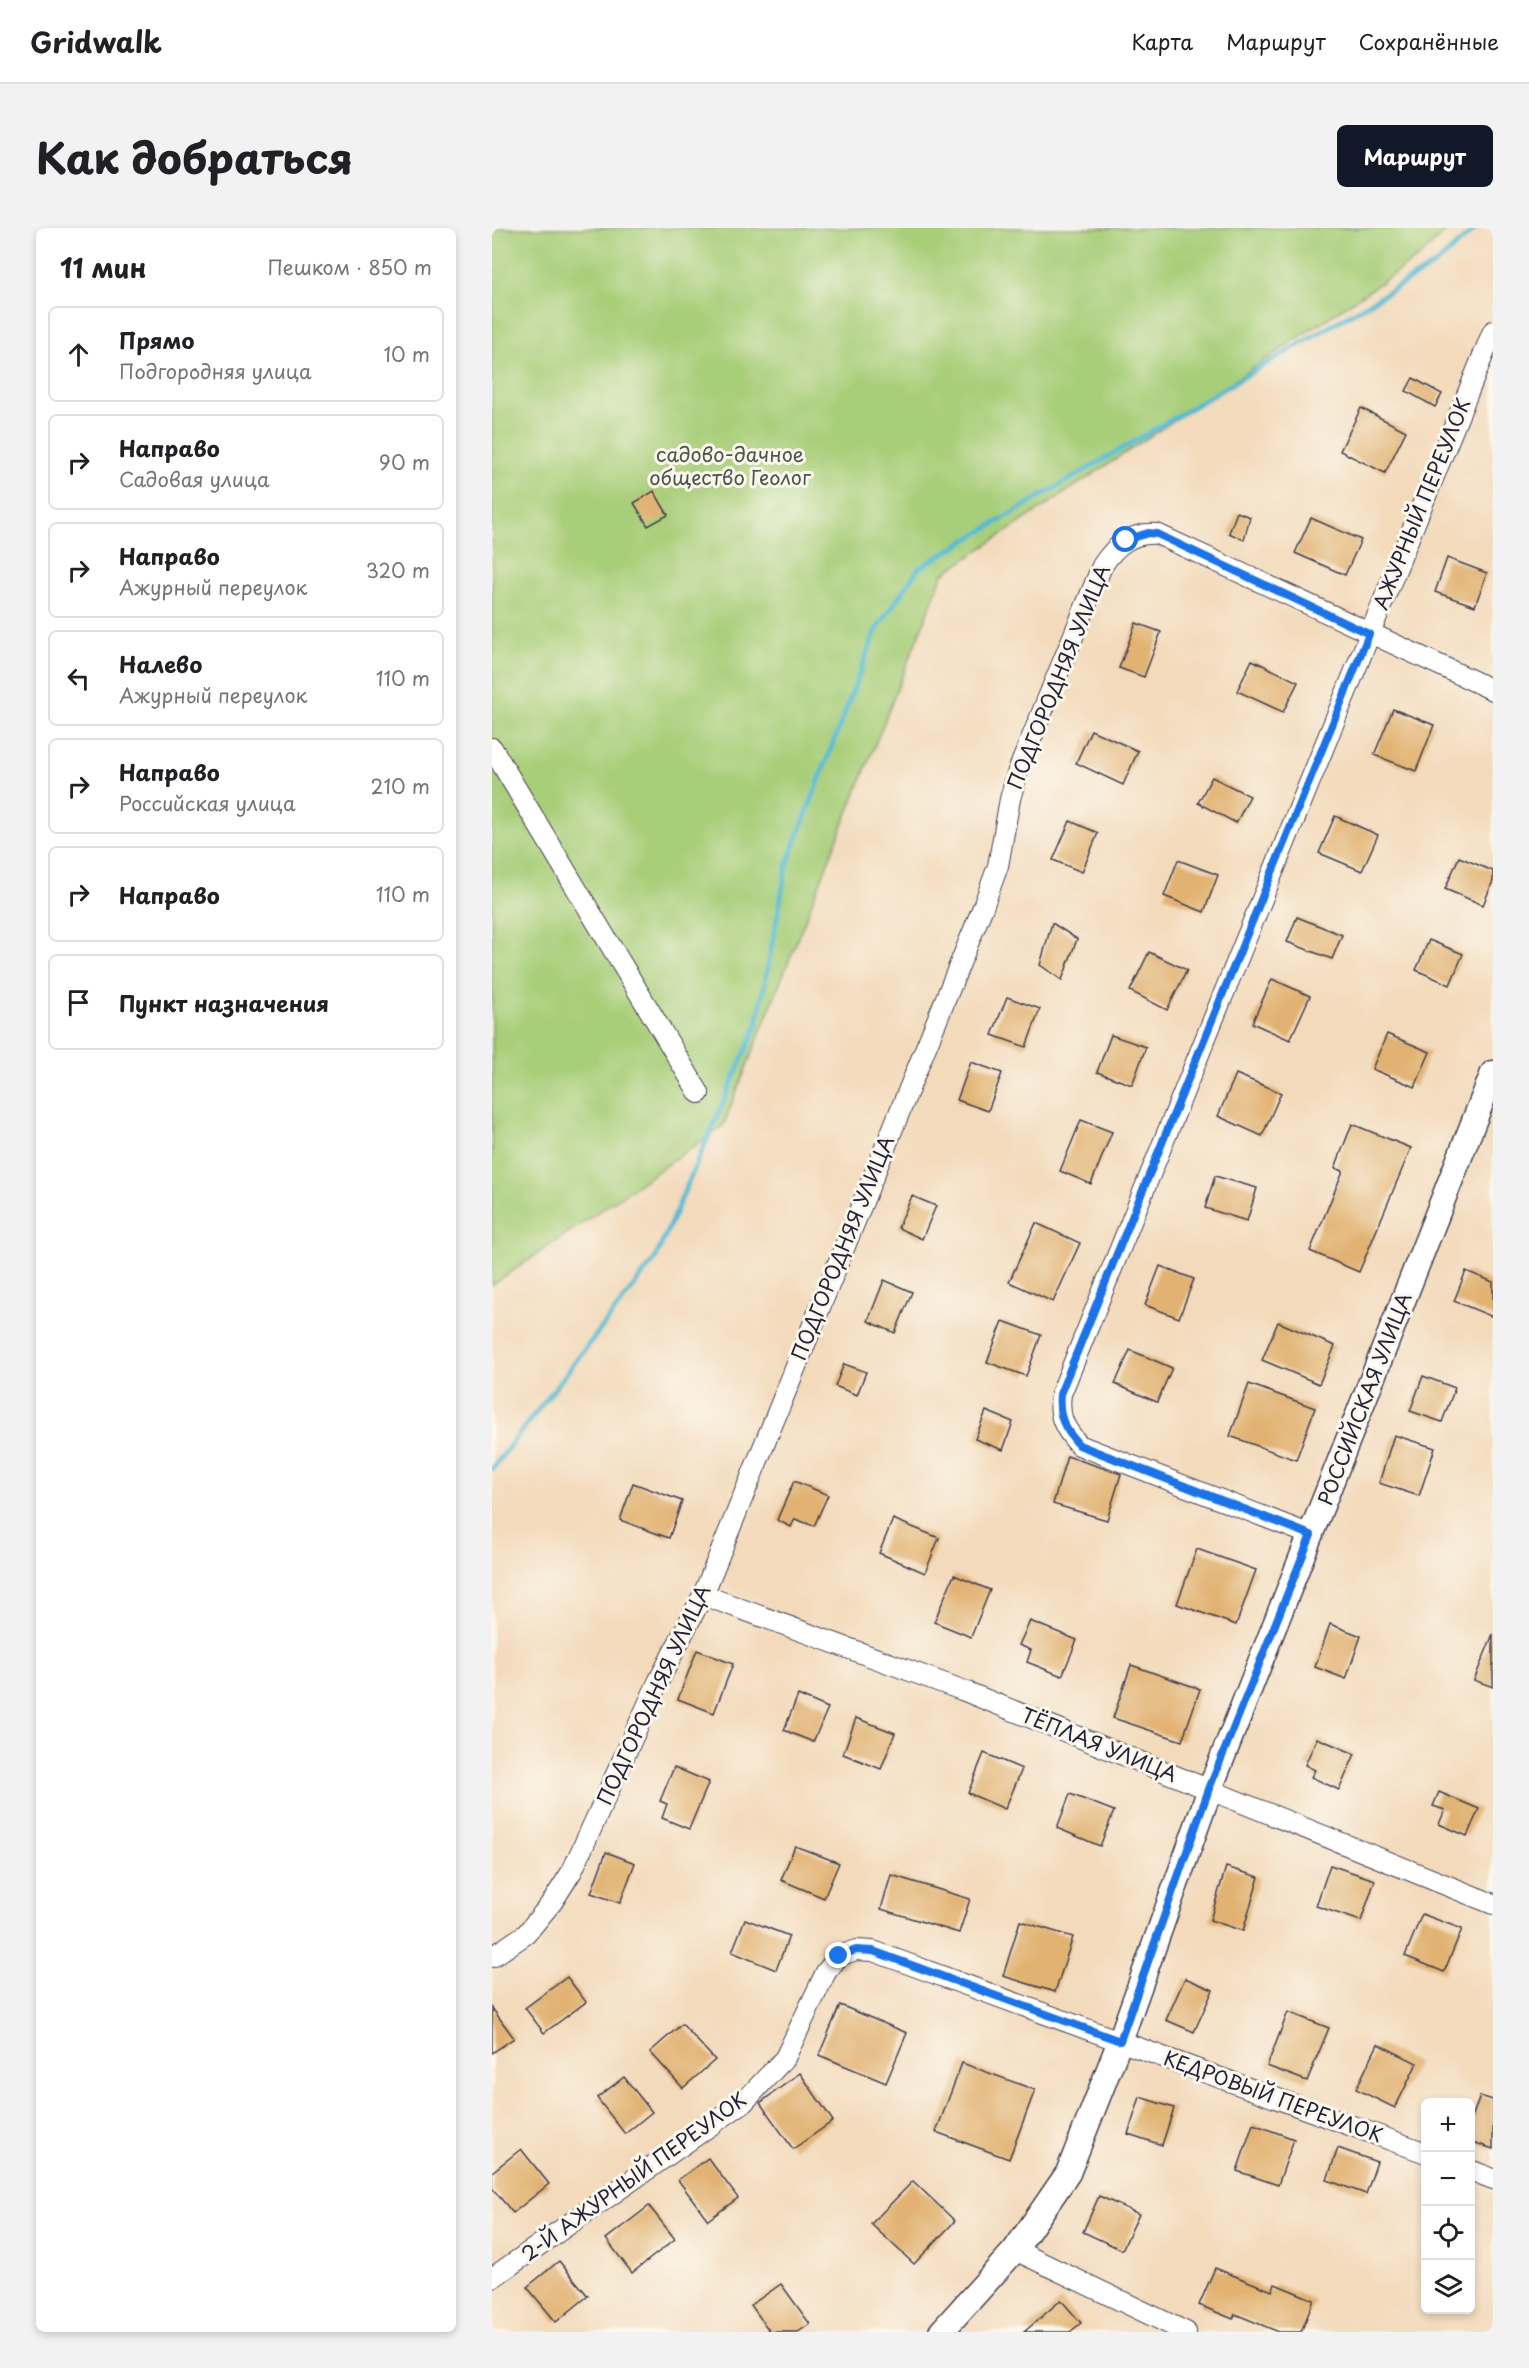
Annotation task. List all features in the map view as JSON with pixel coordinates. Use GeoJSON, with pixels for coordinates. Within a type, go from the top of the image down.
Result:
{"type":"FeatureCollection","features":[{"type":"Feature","properties":{"kind":"street","name":"АЖУРНЫЙ ПЕРЕУЛОК"},"geometry":{"type":"LineString","coordinates":[[1311,1535],[1079,1445],[1062,1423],[1059,1409],[1060,1394],[1493,331]]}},
{"type":"Feature","properties":{"kind":"street","name":"ПОДГОРОДНЯЯ УЛИЦА"},"geometry":{"type":"LineString","coordinates":[[492,1957],[526,1934],[553,1901],[572,1871],[658,1682],[702,1595],[983,907],[998,866],[1010,799],[1018,771],[1102,566],[1113,549],[1126,540],[1148,533],[1157,534],[1369,634]]}},
{"type":"Feature","properties":{"kind":"street"},"geometry":{"type":"LineString","coordinates":[[1369,634],[1493,690]]}},
{"type":"Feature","properties":{"kind":"street"},"geometry":{"type":"LineString","coordinates":[[492,748],[699,1093]]}},
{"type":"Feature","properties":{"kind":"street","name":"РОССИЙСКАЯ УЛИЦА"},"geometry":{"type":"LineString","coordinates":[[941,2332],[1015,2250],[1068,2173],[1120,2041],[1209,1789],[1493,1073]]}},
{"type":"Feature","properties":{"kind":"street","name":"ТЁПЛАЯ УЛИЦА"},"geometry":{"type":"LineString","coordinates":[[702,1595],[962,1690],[1493,1904]]}},
{"type":"Feature","properties":{"kind":"street","name":"2-Й АЖУРНЫЙ ПЕРЕУЛОК"},"geometry":{"type":"LineString","coordinates":[[492,2278],[744,2102],[785,2058],[826,1972],[839,1956],[856,1950],[873,1951],[1120,2041]]}},
{"type":"Feature","properties":{"kind":"street","name":"КЕДРОВЫЙ ПЕРЕУЛОК"},"geometry":{"type":"LineString","coordinates":[[1120,2041],[1422,2152]]}},
{"type":"Feature","properties":{"kind":"street"},"geometry":{"type":"LineString","coordinates":[[1475,2172],[1493,2179]]}},
{"type":"Feature","properties":{"kind":"street"},"geometry":{"type":"LineString","coordinates":[[1015,2250],[1186,2332]]}},
{"type":"Feature","properties":{"kind":"green space","name":"садово-дачное общество Геолог"},"geometry":{"type":"Polygon","coordinates":[[[492,228],[1449,228],[1418,258],[943,574],[723,1126],[492,1285],[492,228]]]}},
{"type":"Feature","properties":{"kind":"building"},"geometry":{"type":"Polygon","coordinates":[[[1413,378],[1442,394],[1435,407],[1406,391],[1413,378]]]}},
{"type":"Feature","properties":{"kind":"building"},"geometry":{"type":"Polygon","coordinates":[[[1361,408],[1406,431],[1385,473],[1340,451],[1361,408]]]}},
{"type":"Feature","properties":{"kind":"building"},"geometry":{"type":"Polygon","coordinates":[[[654,491],[668,515],[648,526],[634,503],[654,491]]]}},
{"type":"Feature","properties":{"kind":"building"},"geometry":{"type":"Polygon","coordinates":[[[1237,512],[1250,517],[1244,540],[1229,533],[1237,512]]]}},
{"type":"Feature","properties":{"kind":"building"},"geometry":{"type":"Polygon","coordinates":[[[1311,518],[1361,540],[1345,575],[1295,553],[1311,518]]]}},
{"type":"Feature","properties":{"kind":"building"},"geometry":{"type":"Polygon","coordinates":[[[1447,558],[1487,573],[1475,606],[1435,592],[1447,558]]]}},
{"type":"Feature","properties":{"kind":"building"},"geometry":{"type":"Polygon","coordinates":[[[1136,623],[1161,632],[1144,677],[1119,668],[1136,623]]]}},
{"type":"Feature","properties":{"kind":"building"},"geometry":{"type":"Polygon","coordinates":[[[1252,660],[1298,682],[1283,712],[1237,691],[1252,660]]]}},
{"type":"Feature","properties":{"kind":"building"},"geometry":{"type":"Polygon","coordinates":[[[1393,709],[1434,725],[1416,771],[1374,755],[1393,709]]]}},
{"type":"Feature","properties":{"kind":"building"},"geometry":{"type":"Polygon","coordinates":[[[1091,730],[1138,751],[1123,785],[1076,763],[1091,730]]]}},
{"type":"Feature","properties":{"kind":"building"},"geometry":{"type":"Polygon","coordinates":[[[1212,777],[1250,796],[1236,823],[1198,803],[1212,777]]]}},
{"type":"Feature","properties":{"kind":"building"},"geometry":{"type":"Polygon","coordinates":[[[1335,816],[1378,835],[1362,871],[1319,853],[1335,816]]]}},
{"type":"Feature","properties":{"kind":"building"},"geometry":{"type":"Polygon","coordinates":[[[1070,821],[1098,833],[1082,872],[1053,860],[1070,821]]]}},
{"type":"Feature","properties":{"kind":"building"},"geometry":{"type":"Polygon","coordinates":[[[1459,857],[1493,871],[1493,881],[1483,905],[1445,889],[1459,857]]]}},
{"type":"Feature","properties":{"kind":"building"},"geometry":{"type":"Polygon","coordinates":[[[1178,860],[1218,875],[1204,912],[1164,896],[1178,860]]]}},
{"type":"Feature","properties":{"kind":"building"},"geometry":{"type":"Polygon","coordinates":[[[1297,917],[1342,935],[1332,959],[1287,942],[1297,917]]]}},
{"type":"Feature","properties":{"kind":"building"},"geometry":{"type":"Polygon","coordinates":[[[1052,923],[1077,939],[1062,980],[1040,965],[1052,923]]]}},
{"type":"Feature","properties":{"kind":"building"},"geometry":{"type":"Polygon","coordinates":[[[1429,940],[1463,954],[1450,985],[1416,970],[1429,940]]]}},
{"type":"Feature","properties":{"kind":"building"},"geometry":{"type":"Polygon","coordinates":[[[1149,952],[1187,970],[1167,1010],[1130,991],[1149,952]]]}},
{"type":"Feature","properties":{"kind":"building"},"geometry":{"type":"Polygon","coordinates":[[[1272,979],[1310,996],[1290,1040],[1252,1023],[1272,979]]]}},
{"type":"Feature","properties":{"kind":"building"},"geometry":{"type":"Polygon","coordinates":[[[1007,997],[1040,1009],[1026,1047],[992,1035],[1007,997]]]}},
{"type":"Feature","properties":{"kind":"building"},"geometry":{"type":"Polygon","coordinates":[[[1387,1034],[1430,1052],[1415,1087],[1372,1069],[1387,1034]]]}},
{"type":"Feature","properties":{"kind":"building"},"geometry":{"type":"Polygon","coordinates":[[[1111,1035],[1146,1047],[1132,1085],[1097,1072],[1111,1035]]]}},
{"type":"Feature","properties":{"kind":"building"},"geometry":{"type":"Polygon","coordinates":[[[971,1062],[1002,1073],[988,1111],[957,1100],[971,1062]]]}},
{"type":"Feature","properties":{"kind":"building"},"geometry":{"type":"Polygon","coordinates":[[[1236,1074],[1281,1093],[1262,1136],[1218,1116],[1236,1074]]]}},
{"type":"Feature","properties":{"kind":"building"},"geometry":{"type":"Polygon","coordinates":[[[1081,1120],[1112,1132],[1091,1184],[1060,1171],[1081,1120]]]}},
{"type":"Feature","properties":{"kind":"building"},"geometry":{"type":"Polygon","coordinates":[[[1352,1124],[1411,1148],[1359,1272],[1310,1251],[1343,1171],[1335,1168],[1352,1124]]]}},
{"type":"Feature","properties":{"kind":"building"},"geometry":{"type":"Polygon","coordinates":[[[1215,1176],[1257,1188],[1247,1221],[1205,1208],[1215,1176]]]}},
{"type":"Feature","properties":{"kind":"building"},"geometry":{"type":"Polygon","coordinates":[[[912,1196],[936,1206],[922,1239],[898,1228],[912,1196]]]}},
{"type":"Feature","properties":{"kind":"building"},"geometry":{"type":"Polygon","coordinates":[[[1036,1223],[1080,1243],[1053,1302],[1009,1282],[1036,1223]]]}},
{"type":"Feature","properties":{"kind":"building"},"geometry":{"type":"Polygon","coordinates":[[[1160,1266],[1194,1279],[1179,1318],[1145,1305],[1160,1266]]]}},
{"type":"Feature","properties":{"kind":"building"},"geometry":{"type":"Polygon","coordinates":[[[1466,1271],[1493,1282],[1493,1317],[1454,1301],[1466,1271]]]}},
{"type":"Feature","properties":{"kind":"building"},"geometry":{"type":"Polygon","coordinates":[[[884,1280],[912,1292],[895,1333],[868,1321],[884,1280]]]}},
{"type":"Feature","properties":{"kind":"building"},"geometry":{"type":"Polygon","coordinates":[[[1003,1321],[1041,1335],[1026,1376],[987,1362],[1003,1321]]]}},
{"type":"Feature","properties":{"kind":"building"},"geometry":{"type":"Polygon","coordinates":[[[1278,1322],[1335,1346],[1319,1384],[1262,1360],[1278,1322]]]}},
{"type":"Feature","properties":{"kind":"building"},"geometry":{"type":"Polygon","coordinates":[[[1130,1350],[1172,1368],[1157,1402],[1115,1384],[1130,1350]]]}},
{"type":"Feature","properties":{"kind":"building"},"geometry":{"type":"Polygon","coordinates":[[[844,1364],[866,1372],[857,1395],[835,1386],[844,1364]]]}},
{"type":"Feature","properties":{"kind":"building"},"geometry":{"type":"Polygon","coordinates":[[[1423,1376],[1455,1388],[1442,1422],[1410,1411],[1423,1376]]]}},
{"type":"Feature","properties":{"kind":"building"},"geometry":{"type":"Polygon","coordinates":[[[1249,1384],[1315,1408],[1296,1460],[1230,1436],[1249,1384]]]}},
{"type":"Feature","properties":{"kind":"building"},"geometry":{"type":"Polygon","coordinates":[[[986,1411],[1013,1422],[1003,1450],[975,1439],[986,1411]]]}},
{"type":"Feature","properties":{"kind":"building"},"geometry":{"type":"Polygon","coordinates":[[[1394,1435],[1435,1448],[1419,1496],[1379,1483],[1394,1435]]]}},
{"type":"Feature","properties":{"kind":"building"},"geometry":{"type":"Polygon","coordinates":[[[1067,1456],[1121,1474],[1107,1520],[1053,1504],[1067,1456]]]}},
{"type":"Feature","properties":{"kind":"building"},"geometry":{"type":"Polygon","coordinates":[[[794,1481],[828,1495],[814,1526],[795,1519],[791,1527],[777,1520],[794,1481]]]}},
{"type":"Feature","properties":{"kind":"building"},"geometry":{"type":"Polygon","coordinates":[[[633,1483],[682,1501],[669,1538],[620,1520],[633,1483]]]}},
{"type":"Feature","properties":{"kind":"building"},"geometry":{"type":"Polygon","coordinates":[[[893,1519],[939,1538],[925,1573],[879,1553],[893,1519]]]}},
{"type":"Feature","properties":{"kind":"building"},"geometry":{"type":"Polygon","coordinates":[[[1197,1549],[1256,1570],[1236,1625],[1177,1604],[1197,1549]]]}},
{"type":"Feature","properties":{"kind":"building"},"geometry":{"type":"Polygon","coordinates":[[[954,1575],[990,1590],[971,1637],[934,1622],[954,1575]]]}},
{"type":"Feature","properties":{"kind":"building"},"geometry":{"type":"Polygon","coordinates":[[[1030,1621],[1077,1640],[1062,1676],[1027,1662],[1031,1650],[1019,1645],[1030,1621]]]}},
{"type":"Feature","properties":{"kind":"building"},"geometry":{"type":"Polygon","coordinates":[[[1330,1624],[1361,1636],[1346,1679],[1315,1667],[1330,1624]]]}},
{"type":"Feature","properties":{"kind":"building"},"geometry":{"type":"Polygon","coordinates":[[[1493,1634],[1493,1687],[1474,1680],[1493,1634]]]}},
{"type":"Feature","properties":{"kind":"building"},"geometry":{"type":"Polygon","coordinates":[[[697,1650],[733,1664],[714,1713],[678,1699],[697,1650]]]}},
{"type":"Feature","properties":{"kind":"building"},"geometry":{"type":"Polygon","coordinates":[[[1131,1665],[1200,1689],[1182,1741],[1113,1718],[1131,1665]]]}},
{"type":"Feature","properties":{"kind":"building"},"geometry":{"type":"Polygon","coordinates":[[[798,1695],[828,1708],[813,1742],[784,1730],[798,1695]]]}},
{"type":"Feature","properties":{"kind":"building"},"geometry":{"type":"Polygon","coordinates":[[[856,1718],[895,1733],[881,1769],[843,1754],[856,1718]]]}},
{"type":"Feature","properties":{"kind":"building"},"geometry":{"type":"Polygon","coordinates":[[[1317,1738],[1355,1754],[1339,1790],[1311,1777],[1315,1770],[1305,1765],[1317,1738]]]}},
{"type":"Feature","properties":{"kind":"building"},"geometry":{"type":"Polygon","coordinates":[[[984,1753],[1022,1769],[1005,1809],[968,1793],[984,1753]]]}},
{"type":"Feature","properties":{"kind":"building"},"geometry":{"type":"Polygon","coordinates":[[[674,1767],[709,1782],[689,1829],[662,1818],[667,1804],[660,1801],[674,1767]]]}},
{"type":"Feature","properties":{"kind":"building"},"geometry":{"type":"Polygon","coordinates":[[[1439,1792],[1479,1809],[1467,1836],[1439,1824],[1445,1810],[1433,1806],[1439,1792]]]}},
{"type":"Feature","properties":{"kind":"building"},"geometry":{"type":"Polygon","coordinates":[[[1070,1794],[1114,1811],[1100,1846],[1057,1828],[1070,1794]]]}},
{"type":"Feature","properties":{"kind":"building"},"geometry":{"type":"Polygon","coordinates":[[[795,1846],[839,1863],[824,1898],[781,1880],[795,1846]]]}},
{"type":"Feature","properties":{"kind":"building"},"geometry":{"type":"Polygon","coordinates":[[[606,1852],[635,1863],[620,1903],[591,1893],[606,1852]]]}},
{"type":"Feature","properties":{"kind":"building"},"geometry":{"type":"Polygon","coordinates":[[[1330,1865],[1375,1880],[1361,1921],[1316,1906],[1330,1865]]]}},
{"type":"Feature","properties":{"kind":"building"},"geometry":{"type":"Polygon","coordinates":[[[1226,1867],[1259,1877],[1243,1931],[1210,1920],[1226,1867]]]}},
{"type":"Feature","properties":{"kind":"building"},"geometry":{"type":"Polygon","coordinates":[[[891,1875],[970,1899],[959,1933],[881,1909],[891,1875]]]}},
{"type":"Feature","properties":{"kind":"building"},"geometry":{"type":"Polygon","coordinates":[[[1422,1914],[1462,1929],[1444,1972],[1405,1956],[1422,1914]]]}},
{"type":"Feature","properties":{"kind":"building"},"geometry":{"type":"Polygon","coordinates":[[[745,1919],[789,1936],[776,1970],[732,1952],[745,1919]]]}},
{"type":"Feature","properties":{"kind":"building"},"geometry":{"type":"Polygon","coordinates":[[[1020,1921],[1073,1937],[1055,1992],[1003,1976],[1020,1921]]]}},
{"type":"Feature","properties":{"kind":"building"},"geometry":{"type":"Polygon","coordinates":[[[567,1977],[586,2002],[544,2033],[525,2008],[567,1977]]]}},
{"type":"Feature","properties":{"kind":"building"},"geometry":{"type":"Polygon","coordinates":[[[1185,1978],[1213,1990],[1194,2032],[1166,2020],[1185,1978]]]}},
{"type":"Feature","properties":{"kind":"building"},"geometry":{"type":"Polygon","coordinates":[[[840,2005],[907,2033],[886,2083],[819,2055],[840,2005]]]}},
{"type":"Feature","properties":{"kind":"building"},"geometry":{"type":"Polygon","coordinates":[[[492,2008],[514,2038],[492,2053],[492,2008]]]}},
{"type":"Feature","properties":{"kind":"building"},"geometry":{"type":"Polygon","coordinates":[[[1288,2012],[1329,2028],[1307,2081],[1267,2066],[1288,2012]]]}},
{"type":"Feature","properties":{"kind":"building"},"geometry":{"type":"Polygon","coordinates":[[[682,2024],[715,2060],[683,2088],[650,2052],[682,2024]]]}},
{"type":"Feature","properties":{"kind":"building"},"geometry":{"type":"Polygon","coordinates":[[[1378,2044],[1417,2063],[1395,2108],[1356,2089],[1378,2044]]]}},
{"type":"Feature","properties":{"kind":"building"},"geometry":{"type":"Polygon","coordinates":[[[962,2063],[1035,2090],[1009,2159],[936,2132],[962,2063]]]}},
{"type":"Feature","properties":{"kind":"building"},"geometry":{"type":"Polygon","coordinates":[[[800,2073],[833,2121],[793,2149],[760,2103],[800,2073]]]}},
{"type":"Feature","properties":{"kind":"building"},"geometry":{"type":"Polygon","coordinates":[[[624,2077],[652,2112],[625,2134],[597,2098],[624,2077]]]}},
{"type":"Feature","properties":{"kind":"building"},"geometry":{"type":"Polygon","coordinates":[[[1480,2096],[1493,2100],[1493,2149],[1475,2143],[1475,2110],[1480,2096]]]}},
{"type":"Feature","properties":{"kind":"building"},"geometry":{"type":"Polygon","coordinates":[[[1140,2097],[1174,2108],[1162,2145],[1128,2134],[1140,2097]]]}},
{"type":"Feature","properties":{"kind":"building"},"geometry":{"type":"Polygon","coordinates":[[[1253,2124],[1294,2139],[1278,2185],[1237,2171],[1253,2124]]]}},
{"type":"Feature","properties":{"kind":"building"},"geometry":{"type":"Polygon","coordinates":[[[1338,2148],[1377,2162],[1366,2194],[1327,2180],[1338,2148]]]}},
{"type":"Feature","properties":{"kind":"building"},"geometry":{"type":"Polygon","coordinates":[[[521,2149],[549,2184],[513,2213],[492,2188],[492,2172],[521,2149]]]}},
{"type":"Feature","properties":{"kind":"building"},"geometry":{"type":"Polygon","coordinates":[[[708,2158],[738,2198],[708,2220],[678,2180],[708,2158]]]}},
{"type":"Feature","properties":{"kind":"building"},"geometry":{"type":"Polygon","coordinates":[[[913,2181],[955,2221],[914,2264],[871,2224],[913,2181]]]}},
{"type":"Feature","properties":{"kind":"building"},"geometry":{"type":"Polygon","coordinates":[[[1099,2196],[1139,2214],[1122,2250],[1083,2232],[1099,2196]]]}},
{"type":"Feature","properties":{"kind":"building"},"geometry":{"type":"Polygon","coordinates":[[[649,2206],[675,2239],[632,2273],[606,2239],[649,2206]]]}},
{"type":"Feature","properties":{"kind":"building"},"geometry":{"type":"Polygon","coordinates":[[[559,2261],[588,2296],[556,2322],[527,2287],[559,2261]]]}},
{"type":"Feature","properties":{"kind":"building"},"geometry":{"type":"Polygon","coordinates":[[[1215,2268],[1272,2291],[1275,2284],[1314,2300],[1301,2332],[1279,2332],[1235,2314],[1233,2319],[1199,2305],[1215,2268]]]}},
{"type":"Feature","properties":{"kind":"building"},"geometry":{"type":"Polygon","coordinates":[[[781,2284],[810,2324],[798,2332],[770,2332],[751,2305],[781,2284]]]}},
{"type":"Feature","properties":{"kind":"building"},"geometry":{"type":"Polygon","coordinates":[[[1061,2300],[1081,2323],[1070,2332],[1024,2332],[1061,2300]]]}},
{"type":"Feature","properties":{"kind":"waterway"},"geometry":{"type":"LineString","coordinates":[[492,1469],[655,1259],[757,1025],[787,865],[876,630],[919,568],[1436,264],[1476,228]]}},
{"type":"Feature","properties":{"kind":"route"},"geometry":{"type":"LineString","coordinates":[[839,1956],[856,1950],[873,1951],[1120,2041],[1209,1789],[1311,1535],[1079,1445],[1062,1423],[1059,1409],[1060,1394],[1369,634],[1157,534],[1148,533],[1126,540]]}}]}
